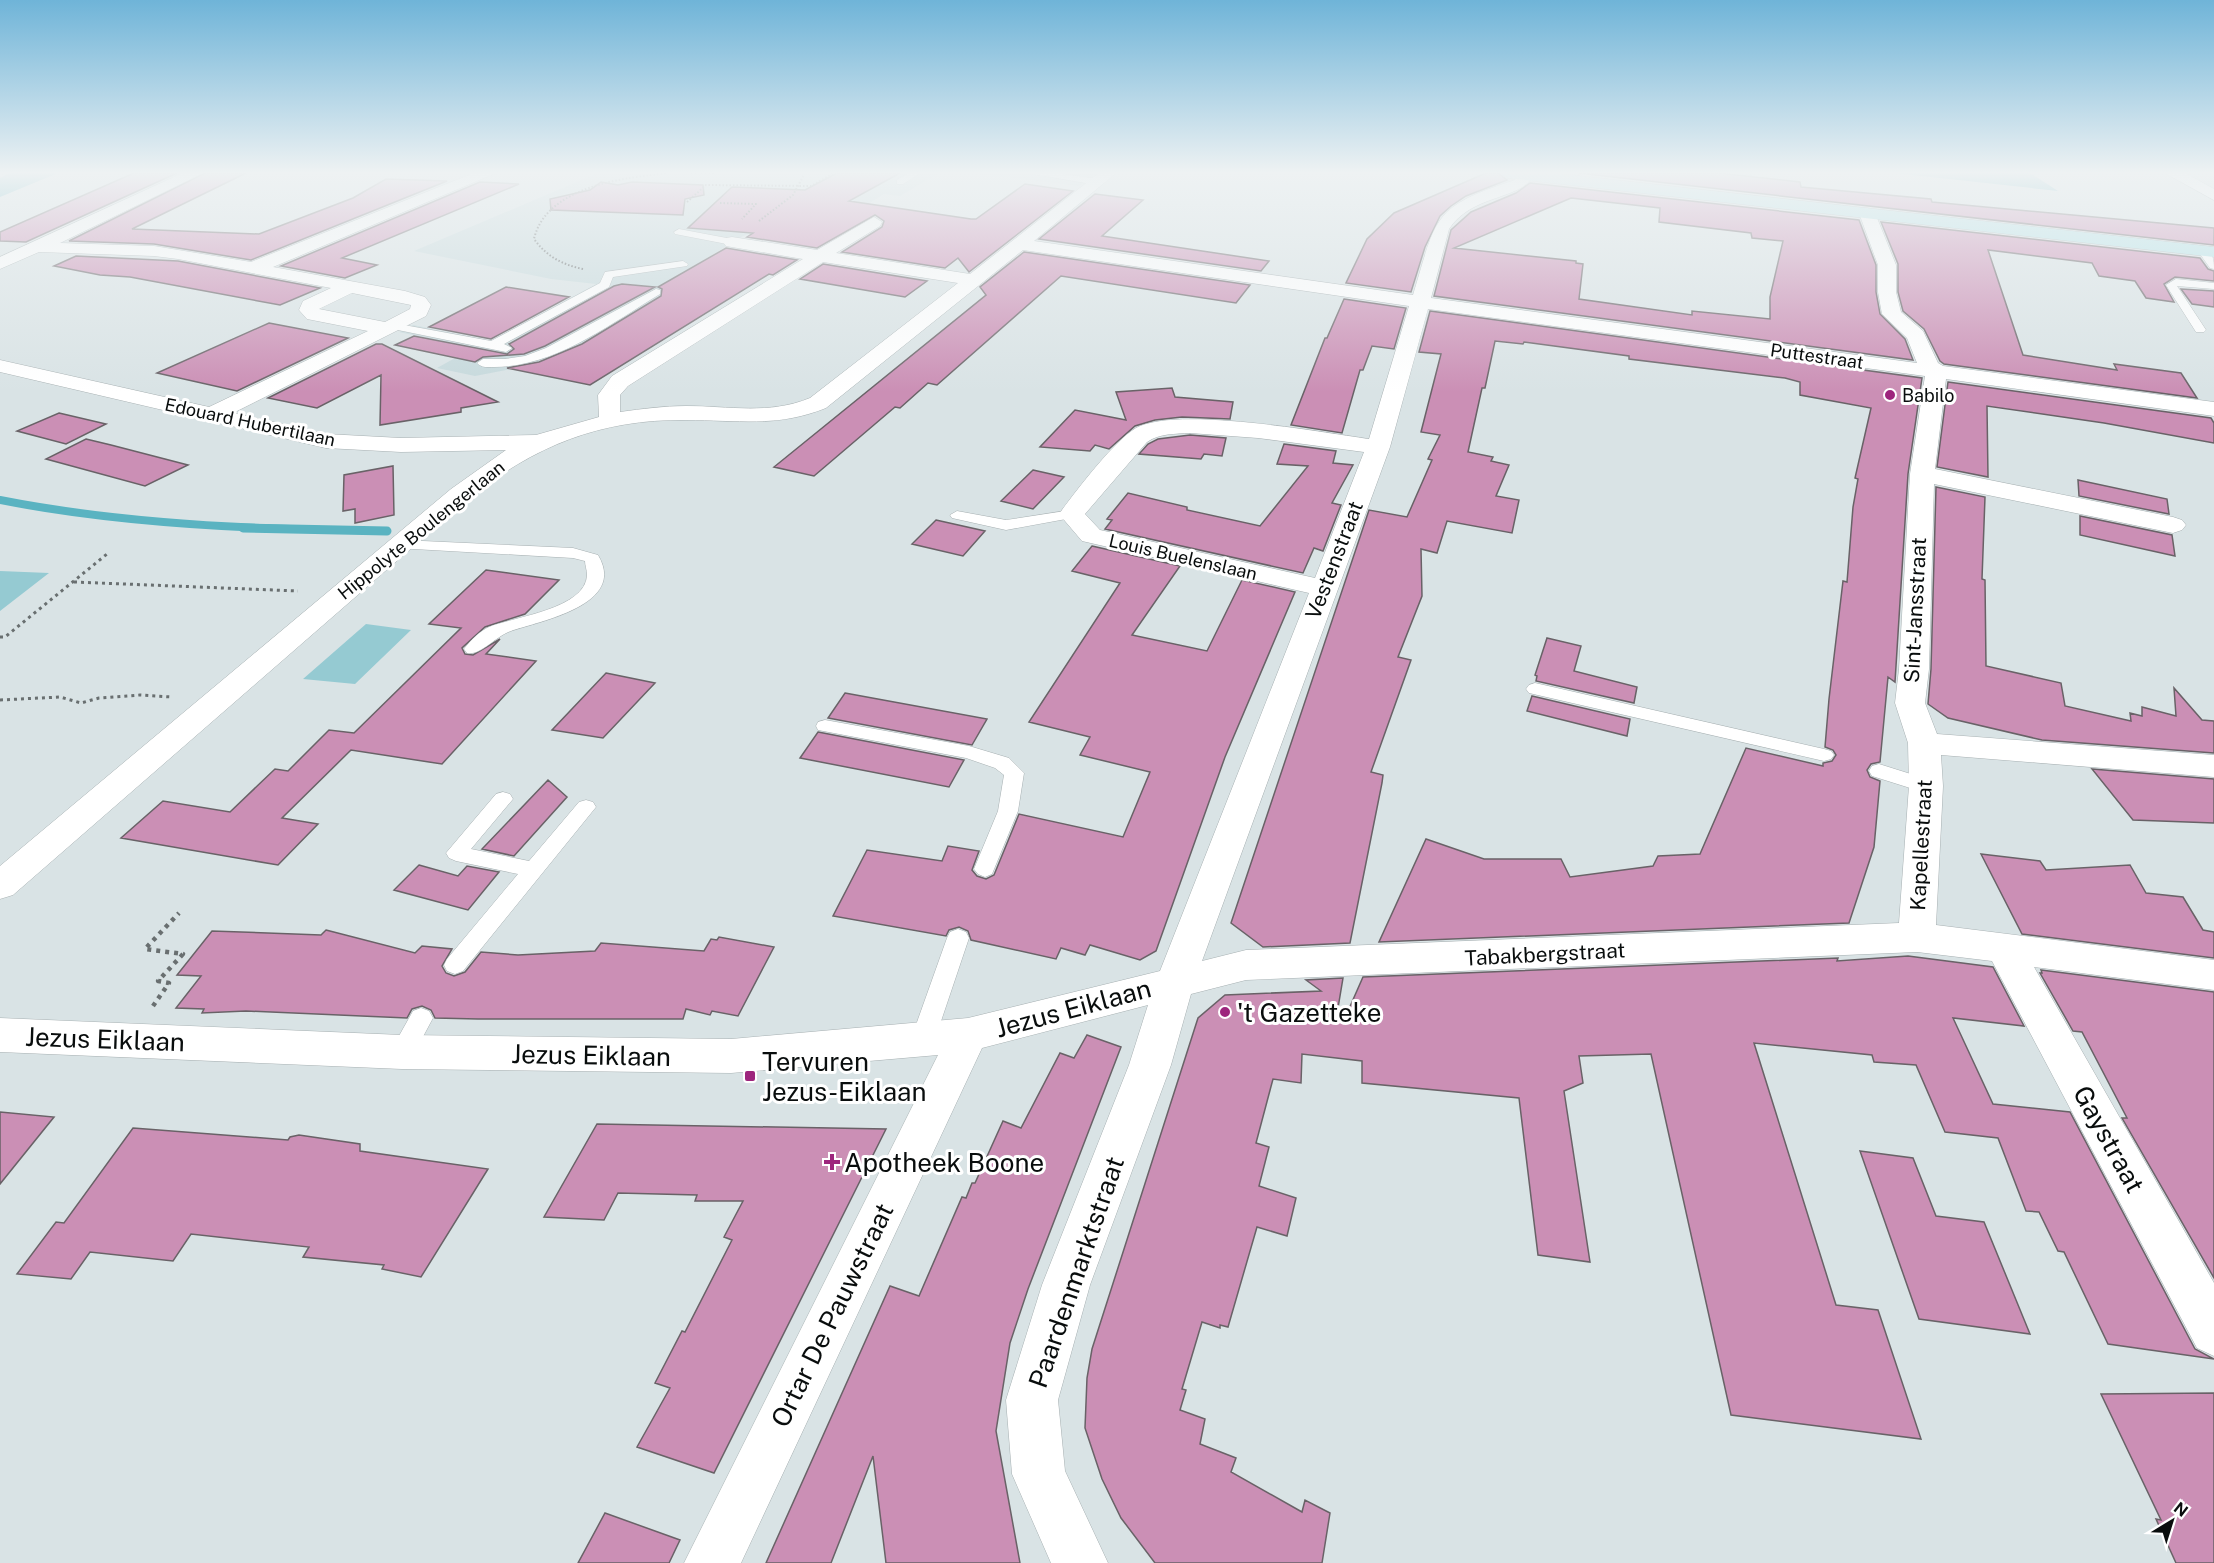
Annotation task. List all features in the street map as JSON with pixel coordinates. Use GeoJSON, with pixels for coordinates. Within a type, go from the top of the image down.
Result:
{"type":"FeatureCollection","features":[{"type":"Feature","properties":{"kind":"street"},"geometry":{"type":"LineString","coordinates":[[251,269],[309,246]]}},
{"type":"Feature","properties":{"kind":"street"},"geometry":{"type":"LineString","coordinates":[[767,246],[819,257],[973,280]]}},
{"type":"Feature","properties":{"kind":"street"},"geometry":{"type":"LineString","coordinates":[[611,421],[607,401],[609,392],[620,381],[836,246]]}},
{"type":"Feature","properties":{"kind":"street","name":"Hippolyte Boulengerlaan"},"geometry":{"type":"LineString","coordinates":[[0,886],[341,594],[478,480],[508,459],[540,442],[611,421],[650,415],[686,413],[767,417],[804,410],[818,403],[1017,246]]}},
{"type":"Feature","properties":{"kind":"street","name":"Puttestraat"},"geometry":{"type":"LineString","coordinates":[[1034,246],[2214,409]]}},
{"type":"Feature","properties":{"kind":"street","name":"Vestenstraat"},"geometry":{"type":"LineString","coordinates":[[1175,982],[1378,447],[1437,246]]}},
{"type":"Feature","properties":{"kind":"street"},"geometry":{"type":"LineString","coordinates":[[1880,246],[1887,265],[1887,292],[1892,314],[1917,335],[1929,366],[1936,371]]}},
{"type":"Feature","properties":{"kind":"street"},"geometry":{"type":"LineString","coordinates":[[2163,246],[2208,251]]}},
{"type":"Feature","properties":{"kind":"street"},"geometry":{"type":"LineString","coordinates":[[0,264],[37,247],[154,251],[349,287],[418,301],[422,305],[419,312],[213,414]]}},
{"type":"Feature","properties":{"kind":"street"},"geometry":{"type":"LineString","coordinates":[[349,287],[310,305],[309,310],[314,315],[389,327]]}},
{"type":"Feature","properties":{"kind":"street","name":"Edouard Hubertilaan"},"geometry":{"type":"LineString","coordinates":[[0,366],[326,441],[411,445],[540,442]]}},
{"type":"Feature","properties":{"kind":"street","name":"Sint-Jansstraat"},"geometry":{"type":"LineString","coordinates":[[1924,743],[1910,703],[1914,669],[1922,474],[1936,371]]}},
{"type":"Feature","properties":{"kind":"street"},"geometry":{"type":"LineString","coordinates":[[1072,514],[1136,438],[1155,429],[1194,427],[1242,430],[1378,447]]}},
{"type":"Feature","properties":{"kind":"street"},"geometry":{"type":"LineString","coordinates":[[1922,474],[2173,525]]}},
{"type":"Feature","properties":{"kind":"street","name":"Louis Buelenslaan"},"geometry":{"type":"LineString","coordinates":[[1072,514],[1091,536],[1323,588]]}},
{"type":"Feature","properties":{"kind":"street"},"geometry":{"type":"LineString","coordinates":[[1924,743],[1999,751],[2214,766]]}},
{"type":"Feature","properties":{"kind":"street","name":"Kapellestraat"},"geometry":{"type":"LineString","coordinates":[[1924,743],[1926,786],[1917,937],[2214,975]]}},
{"type":"Feature","properties":{"kind":"street","name":"Tabakbergstraat"},"geometry":{"type":"LineString","coordinates":[[1175,982],[1246,964],[1917,937]]}},
{"type":"Feature","properties":{"kind":"street","name":"Gaystraat"},"geometry":{"type":"LineString","coordinates":[[2004,948],[2214,1331]]}},
{"type":"Feature","properties":{"kind":"street","name":"Jezus Eiklaan"},"geometry":{"type":"LineString","coordinates":[[0,1035],[412,1035],[731,1056],[945,1037],[1175,982]]}},
{"type":"Feature","properties":{"kind":"street","name":"Paardenmarktstraat"},"geometry":{"type":"LineString","coordinates":[[1080,1563],[1039,1474],[1032,1400],[1066,1285],[1150,1065],[1175,982]]}},
{"type":"Feature","properties":{"kind":"street","name":"Ortar De Pauwstraat"},"geometry":{"type":"LineString","coordinates":[[712,1563],[945,1037]]}},
{"type":"Feature","properties":{"kind":"lane"},"geometry":{"type":"LineString","coordinates":[[2208,251],[2214,266]]}},
{"type":"Feature","properties":{"kind":"lane"},"geometry":{"type":"LineString","coordinates":[[493,345],[605,285],[609,274],[683,264]]}},
{"type":"Feature","properties":{"kind":"lane"},"geometry":{"type":"LineString","coordinates":[[2200,330],[2171,285],[2176,282],[2214,286]]}},
{"type":"Feature","properties":{"kind":"lane"},"geometry":{"type":"LineString","coordinates":[[483,363],[500,365],[543,355],[656,292]]}},
{"type":"Feature","properties":{"kind":"lane"},"geometry":{"type":"LineString","coordinates":[[389,327],[543,355]]}},
{"type":"Feature","properties":{"kind":"lane"},"geometry":{"type":"LineString","coordinates":[[957,515],[1006,525],[1072,514]]}},
{"type":"Feature","properties":{"kind":"lane"},"geometry":{"type":"LineString","coordinates":[[401,544],[573,553],[592,558],[596,570],[595,581],[588,592],[570,607],[493,632],[473,649]]}},
{"type":"Feature","properties":{"kind":"lane"},"geometry":{"type":"LineString","coordinates":[[1535,689],[1824,755]]}},
{"type":"Feature","properties":{"kind":"lane"},"geometry":{"type":"LineString","coordinates":[[825,726],[969,752],[1002,764],[1014,773],[1008,811],[985,869]]}},
{"type":"Feature","properties":{"kind":"lane"},"geometry":{"type":"LineString","coordinates":[[1879,771],[1926,786]]}},
{"type":"Feature","properties":{"kind":"lane"},"geometry":{"type":"LineString","coordinates":[[503,799],[456,853],[534,870]]}},
{"type":"Feature","properties":{"kind":"lane"},"geometry":{"type":"LineString","coordinates":[[455,965],[586,807]]}},
{"type":"Feature","properties":{"kind":"lane"},"geometry":{"type":"LineString","coordinates":[[945,1037],[958,938]]}},
{"type":"Feature","properties":{"kind":"path"},"geometry":{"type":"LineString","coordinates":[[539,246],[542,250],[570,266],[588,270]]}},
{"type":"Feature","properties":{"kind":"path"},"geometry":{"type":"LineString","coordinates":[[0,637],[5,637],[107,554]]}},
{"type":"Feature","properties":{"kind":"path"},"geometry":{"type":"LineString","coordinates":[[74,582],[341,594]]}},
{"type":"Feature","properties":{"kind":"path"},"geometry":{"type":"LineString","coordinates":[[0,700],[60,697],[81,703],[99,698],[140,695],[172,697],[223,695]]}},
{"type":"Feature","properties":{"kind":"path"},"geometry":{"type":"LineString","coordinates":[[147,1015],[169,983],[158,981],[183,954],[145,949],[179,913]]}},
{"type":"Feature","properties":{"kind":"shaded area"},"geometry":{"type":"Polygon","coordinates":[[[426,246],[727,246],[691,268],[687,284],[552,361],[475,376],[437,368],[473,348],[399,332],[413,325],[491,341],[596,284],[551,279],[414,251],[426,246]]]}},
{"type":"Feature","properties":{"kind":"shaded area"},"geometry":{"type":"Polygon","coordinates":[[[0,571],[49,573],[0,611],[0,571]]]}},
{"type":"Feature","properties":{"kind":"shaded area"},"geometry":{"type":"Polygon","coordinates":[[[366,624],[411,630],[355,684],[303,679],[366,624]]]}},
{"type":"Feature","properties":{"kind":"building"},"geometry":{"type":"Polygon","coordinates":[[[166,246],[286,246],[251,260],[166,246]]]}},
{"type":"Feature","properties":{"kind":"building"},"geometry":{"type":"Polygon","coordinates":[[[329,246],[371,246],[342,258],[377,265],[345,278],[281,266],[329,246]]]}},
{"type":"Feature","properties":{"kind":"building"},"geometry":{"type":"Polygon","coordinates":[[[852,246],[1002,246],[969,272],[958,258],[945,268],[842,252],[852,246]]]}},
{"type":"Feature","properties":{"kind":"building"},"geometry":{"type":"Polygon","coordinates":[[[1087,246],[1168,246],[1269,261],[1261,271],[1087,246]]]}},
{"type":"Feature","properties":{"kind":"building"},"geometry":{"type":"Polygon","coordinates":[[[1364,246],[1426,246],[1411,292],[1346,283],[1364,246]]]}},
{"type":"Feature","properties":{"kind":"building"},"geometry":{"type":"Polygon","coordinates":[[[1447,246],[1459,246],[1454,248],[1576,261],[1576,263],[1583,264],[1579,299],[1692,315],[1692,311],[1770,319],[1770,297],[1782,246],[1869,246],[1876,265],[1876,292],[1880,314],[1905,339],[1913,360],[1434,296],[1447,246]]]}},
{"type":"Feature","properties":{"kind":"building"},"geometry":{"type":"Polygon","coordinates":[[[1891,246],[2093,246],[2200,258],[2208,269],[2214,271],[2214,281],[2175,277],[2164,284],[2174,302],[2146,298],[2135,281],[2099,276],[2092,263],[1988,250],[2023,355],[2117,370],[2114,364],[2181,373],[2197,398],[1944,364],[1940,361],[1924,329],[1903,311],[1898,292],[1898,264],[1891,246]]]}},
{"type":"Feature","properties":{"kind":"building"},"geometry":{"type":"Polygon","coordinates":[[[726,248],[797,260],[773,275],[769,274],[590,385],[507,368],[539,362],[582,344],[661,296],[662,289],[658,287],[726,248]]]}},
{"type":"Feature","properties":{"kind":"building"},"geometry":{"type":"Polygon","coordinates":[[[1024,252],[1250,285],[1236,303],[1061,276],[937,385],[928,383],[900,408],[895,407],[814,476],[774,467],[986,295],[980,287],[1024,252]]]}},
{"type":"Feature","properties":{"kind":"building"},"geometry":{"type":"Polygon","coordinates":[[[76,256],[178,261],[320,288],[280,305],[130,277],[100,275],[54,266],[76,256]]]}},
{"type":"Feature","properties":{"kind":"building"},"geometry":{"type":"Polygon","coordinates":[[[823,264],[927,281],[905,297],[800,279],[823,264]]]}},
{"type":"Feature","properties":{"kind":"building"},"geometry":{"type":"Polygon","coordinates":[[[622,284],[655,287],[545,346],[524,354],[483,357],[475,362],[395,345],[414,336],[507,354],[514,349],[509,344],[614,286],[622,284]]]}},
{"type":"Feature","properties":{"kind":"building"},"geometry":{"type":"Polygon","coordinates":[[[506,287],[569,297],[491,339],[429,327],[506,287]]]}},
{"type":"Feature","properties":{"kind":"building"},"geometry":{"type":"Polygon","coordinates":[[[2181,289],[2214,291],[2214,307],[2192,304],[2181,289]]]}},
{"type":"Feature","properties":{"kind":"building"},"geometry":{"type":"Polygon","coordinates":[[[1344,299],[1406,308],[1394,349],[1372,346],[1363,370],[1360,370],[1342,433],[1291,425],[1325,338],[1344,299]]]}},
{"type":"Feature","properties":{"kind":"building"},"geometry":{"type":"Polygon","coordinates":[[[1430,311],[1922,378],[1908,474],[1895,682],[1888,677],[1880,762],[1871,764],[1867,770],[1870,777],[1880,781],[1874,847],[1849,923],[1379,942],[1426,839],[1484,859],[1561,859],[1570,877],[1653,866],[1658,856],[1700,854],[1746,748],[1823,766],[1823,763],[1832,761],[1836,755],[1833,750],[1825,747],[1829,699],[1843,581],[1847,582],[1853,507],[1858,479],[1855,478],[1871,408],[1800,395],[1800,382],[1785,378],[1629,359],[1629,356],[1524,342],[1523,344],[1495,341],[1468,452],[1493,457],[1491,461],[1509,465],[1496,496],[1519,500],[1512,533],[1447,521],[1437,553],[1421,549],[1422,596],[1398,657],[1411,660],[1371,772],[1383,775],[1350,943],[1263,947],[1231,923],[1369,510],[1407,517],[1432,460],[1428,459],[1440,435],[1421,432],[1441,354],[1419,352],[1430,311]]]}},
{"type":"Feature","properties":{"kind":"building"},"geometry":{"type":"Polygon","coordinates":[[[269,323],[348,338],[237,391],[157,373],[269,323]]]}},
{"type":"Feature","properties":{"kind":"building"},"geometry":{"type":"Polygon","coordinates":[[[376,344],[382,344],[498,402],[461,408],[461,412],[380,425],[381,375],[317,408],[268,398],[376,344]]]}},
{"type":"Feature","properties":{"kind":"building"},"geometry":{"type":"Polygon","coordinates":[[[1948,382],[2211,418],[2214,423],[2214,443],[2104,423],[1987,406],[1988,477],[1937,467],[1948,382]]]}},
{"type":"Feature","properties":{"kind":"building"},"geometry":{"type":"Polygon","coordinates":[[[1172,388],[1175,397],[1233,402],[1230,419],[1182,417],[1155,420],[1135,426],[1109,449],[1095,445],[1090,451],[1040,447],[1075,410],[1126,420],[1116,392],[1172,388]]]}},
{"type":"Feature","properties":{"kind":"building"},"geometry":{"type":"Polygon","coordinates":[[[59,413],[106,424],[66,444],[17,431],[59,413]]]}},
{"type":"Feature","properties":{"kind":"building"},"geometry":{"type":"Polygon","coordinates":[[[1190,435],[1226,438],[1222,456],[1204,454],[1201,459],[1139,454],[1148,444],[1158,439],[1190,435]]]}},
{"type":"Feature","properties":{"kind":"building"},"geometry":{"type":"Polygon","coordinates":[[[86,439],[188,465],[145,486],[46,459],[86,439]]]}},
{"type":"Feature","properties":{"kind":"building"},"geometry":{"type":"Polygon","coordinates":[[[1284,444],[1336,451],[1333,463],[1353,465],[1332,503],[1341,505],[1323,551],[1314,548],[1303,573],[1105,529],[1112,520],[1107,519],[1128,493],[1187,507],[1187,510],[1260,526],[1308,466],[1277,464],[1284,444]]]}},
{"type":"Feature","properties":{"kind":"building"},"geometry":{"type":"Polygon","coordinates":[[[393,466],[394,515],[355,523],[355,509],[343,511],[344,475],[393,466]]]}},
{"type":"Feature","properties":{"kind":"building"},"geometry":{"type":"Polygon","coordinates":[[[1033,470],[1064,477],[1033,509],[1001,501],[1033,470]]]}},
{"type":"Feature","properties":{"kind":"building"},"geometry":{"type":"Polygon","coordinates":[[[2078,480],[2167,499],[2169,514],[2079,496],[2078,480]]]}},
{"type":"Feature","properties":{"kind":"building"},"geometry":{"type":"Polygon","coordinates":[[[1936,487],[1985,497],[1982,579],[1985,580],[1986,666],[2061,683],[2065,706],[2131,721],[2130,713],[2142,716],[2142,707],[2176,716],[2174,688],[2202,720],[2214,721],[2214,753],[2042,740],[1948,718],[1928,704],[1936,487]]]}},
{"type":"Feature","properties":{"kind":"building"},"geometry":{"type":"Polygon","coordinates":[[[2080,516],[2172,535],[2175,556],[2080,535],[2080,516]]]}},
{"type":"Feature","properties":{"kind":"building"},"geometry":{"type":"Polygon","coordinates":[[[936,520],[985,531],[963,556],[912,544],[936,520]]]}},
{"type":"Feature","properties":{"kind":"building"},"geometry":{"type":"Polygon","coordinates":[[[1092,546],[1180,566],[1132,635],[1207,651],[1242,580],[1295,592],[1225,757],[1156,951],[1140,960],[1090,945],[1085,955],[1061,948],[1056,959],[971,940],[968,931],[959,927],[949,930],[946,936],[833,916],[867,850],[942,861],[948,846],[979,851],[972,870],[977,876],[986,879],[994,875],[1019,814],[1123,837],[1150,772],[1080,755],[1090,737],[1029,722],[1120,583],[1072,571],[1092,546]]]}},
{"type":"Feature","properties":{"kind":"building"},"geometry":{"type":"Polygon","coordinates":[[[486,570],[559,580],[525,614],[485,627],[462,648],[465,654],[473,655],[500,639],[486,654],[536,661],[442,764],[351,750],[282,818],[318,824],[278,865],[121,838],[163,801],[230,812],[275,769],[288,771],[329,730],[354,733],[461,628],[429,624],[486,570]]]}},
{"type":"Feature","properties":{"kind":"building"},"geometry":{"type":"Polygon","coordinates":[[[1547,638],[1581,646],[1574,671],[1637,687],[1634,703],[1536,681],[1537,676],[1535,675],[1547,638]]]}},
{"type":"Feature","properties":{"kind":"building"},"geometry":{"type":"Polygon","coordinates":[[[606,673],[655,683],[603,738],[552,730],[606,673]]]}},
{"type":"Feature","properties":{"kind":"building"},"geometry":{"type":"Polygon","coordinates":[[[845,693],[987,719],[972,745],[828,718],[845,693]]]}},
{"type":"Feature","properties":{"kind":"building"},"geometry":{"type":"Polygon","coordinates":[[[1532,696],[1630,719],[1627,736],[1527,711],[1532,696]]]}},
{"type":"Feature","properties":{"kind":"building"},"geometry":{"type":"Polygon","coordinates":[[[818,732],[964,760],[949,787],[800,758],[818,732]]]}},
{"type":"Feature","properties":{"kind":"building"},"geometry":{"type":"Polygon","coordinates":[[[2092,769],[2214,779],[2214,823],[2133,820],[2092,769]]]}},
{"type":"Feature","properties":{"kind":"building"},"geometry":{"type":"Polygon","coordinates":[[[548,780],[567,797],[514,856],[482,849],[548,780]]]}},
{"type":"Feature","properties":{"kind":"building"},"geometry":{"type":"Polygon","coordinates":[[[1981,854],[2040,861],[2046,870],[2130,865],[2146,893],[2183,897],[2203,930],[2214,932],[2214,958],[2022,934],[1981,854]]]}},
{"type":"Feature","properties":{"kind":"building"},"geometry":{"type":"Polygon","coordinates":[[[419,865],[458,876],[467,866],[499,872],[468,910],[394,890],[419,865]]]}},
{"type":"Feature","properties":{"kind":"building"},"geometry":{"type":"Polygon","coordinates":[[[326,930],[415,953],[422,946],[452,949],[442,966],[446,973],[454,976],[465,972],[481,952],[518,955],[595,951],[601,943],[704,951],[711,939],[717,940],[719,937],[774,947],[738,1016],[712,1011],[710,1015],[686,1009],[683,1019],[435,1018],[431,1010],[422,1006],[412,1009],[407,1018],[246,1011],[202,1013],[204,1009],[176,1008],[201,976],[177,975],[212,931],[321,935],[326,930]]]}},
{"type":"Feature","properties":{"kind":"building"},"geometry":{"type":"Polygon","coordinates":[[[1908,956],[1993,967],[2024,1026],[1953,1018],[1993,1104],[2070,1112],[2195,1349],[2214,1359],[2108,1344],[2064,1252],[2058,1251],[2039,1212],[2026,1211],[1998,1138],[1945,1132],[1916,1065],[1874,1062],[1872,1055],[1754,1043],[1836,1305],[1878,1310],[1921,1439],[1731,1415],[1651,1054],[1579,1056],[1583,1083],[1564,1091],[1590,1262],[1538,1255],[1519,1098],[1362,1083],[1362,1061],[1302,1054],[1301,1083],[1273,1079],[1256,1143],[1269,1147],[1259,1186],[1296,1198],[1287,1236],[1257,1227],[1228,1327],[1220,1325],[1220,1328],[1202,1322],[1182,1389],[1186,1390],[1180,1410],[1205,1419],[1200,1444],[1236,1458],[1231,1472],[1302,1512],[1305,1500],[1330,1513],[1322,1563],[1155,1563],[1121,1518],[1102,1479],[1085,1428],[1087,1378],[1092,1349],[1198,1018],[1225,995],[1321,991],[1306,980],[1343,978],[1338,1008],[1348,1011],[1363,977],[1838,958],[1837,961],[1908,956]]]}},
{"type":"Feature","properties":{"kind":"building"},"geometry":{"type":"Polygon","coordinates":[[[2041,970],[2214,992],[2214,1278],[2122,1118],[2127,1118],[2082,1032],[2073,1031],[2040,973],[2042,973],[2041,970]]]}},
{"type":"Feature","properties":{"kind":"building"},"geometry":{"type":"Polygon","coordinates":[[[1087,1035],[1121,1047],[1028,1289],[1010,1343],[996,1431],[1020,1563],[886,1563],[873,1456],[831,1563],[766,1563],[890,1286],[919,1296],[962,1197],[966,1198],[972,1183],[975,1183],[1003,1121],[1021,1128],[1060,1053],[1074,1058],[1087,1035]]]}},
{"type":"Feature","properties":{"kind":"building"},"geometry":{"type":"Polygon","coordinates":[[[0,1112],[54,1117],[0,1184],[0,1112]]]}},
{"type":"Feature","properties":{"kind":"building"},"geometry":{"type":"Polygon","coordinates":[[[597,1124],[886,1129],[714,1473],[637,1447],[670,1388],[655,1383],[682,1331],[685,1332],[732,1240],[724,1237],[743,1201],[695,1201],[697,1195],[618,1193],[604,1220],[544,1217],[597,1124]]]}},
{"type":"Feature","properties":{"kind":"building"},"geometry":{"type":"Polygon","coordinates":[[[133,1128],[288,1140],[290,1137],[299,1135],[360,1144],[360,1151],[488,1169],[421,1277],[382,1269],[384,1265],[303,1257],[309,1247],[191,1234],[173,1261],[90,1252],[71,1279],[17,1274],[56,1222],[64,1223],[133,1128]]]}},
{"type":"Feature","properties":{"kind":"building"},"geometry":{"type":"Polygon","coordinates":[[[1860,1151],[1913,1158],[1936,1216],[1984,1222],[2030,1334],[1919,1319],[1860,1151]]]}},
{"type":"Feature","properties":{"kind":"building"},"geometry":{"type":"Polygon","coordinates":[[[2214,1393],[2214,1563],[2176,1563],[2156,1519],[2161,1520],[2101,1394],[2214,1393]]]}},
{"type":"Feature","properties":{"kind":"building"},"geometry":{"type":"Polygon","coordinates":[[[605,1513],[680,1540],[669,1563],[578,1563],[605,1513]]]}},
{"type":"Feature","properties":{"kind":"waterway"},"geometry":{"type":"LineString","coordinates":[[0,500],[36,507],[144,520],[289,529]]}},
{"type":"Feature","properties":{"kind":"waterway"},"geometry":{"type":"LineString","coordinates":[[243,528],[289,529]]}},
{"type":"Feature","properties":{"kind":"waterway"},"geometry":{"type":"LineString","coordinates":[[289,529],[387,531]]}},
{"type":"Feature","properties":{"kind":"place","name":"Babilo"},"geometry":{"type":"Point","coordinates":[1890,395]}},
{"type":"Feature","properties":{"kind":"place","name":"'t Gazetteke"},"geometry":{"type":"Point","coordinates":[1225,1012]}},
{"type":"Feature","properties":{"kind":"place","name":"Tervuren Jezus-Eiklaan"},"geometry":{"type":"Point","coordinates":[750,1076]}},
{"type":"Feature","properties":{"kind":"place","name":"Apotheek Boone"},"geometry":{"type":"Point","coordinates":[832,1162]}}]}
